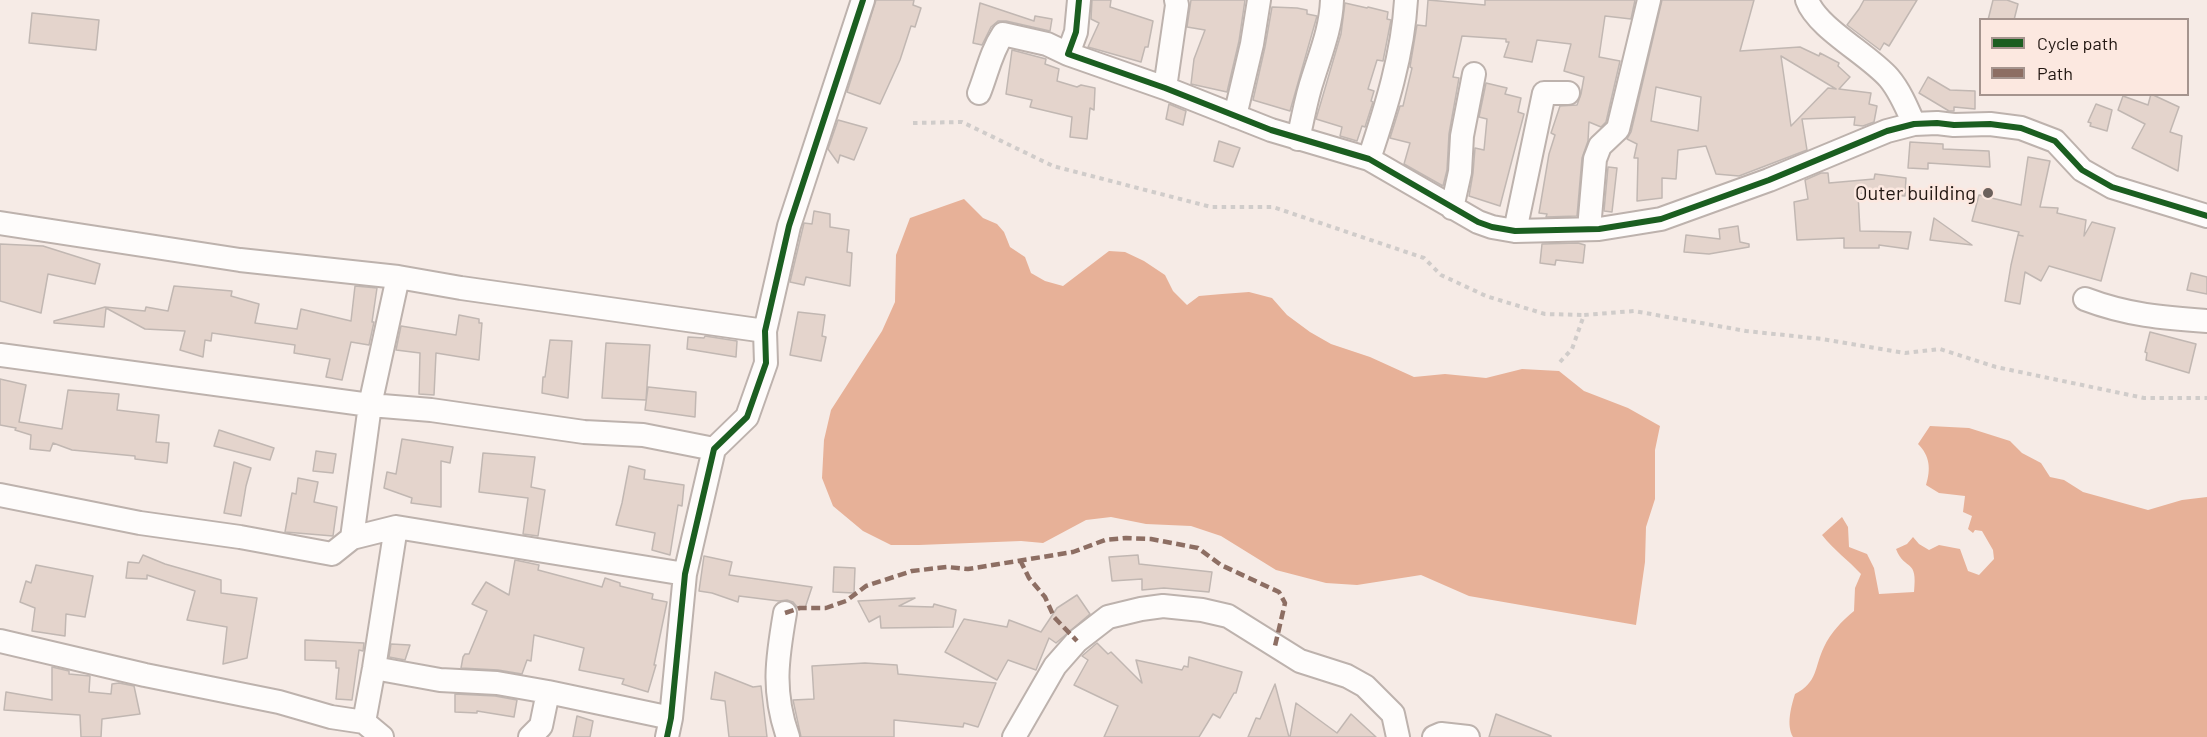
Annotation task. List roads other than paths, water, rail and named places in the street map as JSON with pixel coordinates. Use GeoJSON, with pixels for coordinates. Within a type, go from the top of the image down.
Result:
{"type":"FeatureCollection","features":[{"type":"Feature","properties":{"kind":"street"},"geometry":{"type":"LineString","coordinates":[[374,668],[440,680],[497,684],[548,692],[672,731],[685,574],[714,449],[747,417],[766,363],[765,332],[789,226],[863,0]]}},
{"type":"Feature","properties":{"kind":"street"},"geometry":{"type":"LineString","coordinates":[[1068,54],[1076,32],[1079,0]]}},
{"type":"Feature","properties":{"kind":"street"},"geometry":{"type":"LineString","coordinates":[[1165,88],[1176,0]]}},
{"type":"Feature","properties":{"kind":"street"},"geometry":{"type":"LineString","coordinates":[[1235,116],[1260,0]]}},
{"type":"Feature","properties":{"kind":"street"},"geometry":{"type":"LineString","coordinates":[[1298,139],[1312,79],[1328,30],[1332,0]]}},
{"type":"Feature","properties":{"kind":"street"},"geometry":{"type":"LineString","coordinates":[[1369,159],[1389,98],[1405,17],[1406,0]]}},
{"type":"Feature","properties":{"kind":"street"},"geometry":{"type":"LineString","coordinates":[[1589,229],[1595,159],[1600,146],[1618,129],[1649,0]]}},
{"type":"Feature","properties":{"kind":"street"},"geometry":{"type":"LineString","coordinates":[[1808,0],[1822,21],[1868,58],[1889,79],[1914,124]]}},
{"type":"Feature","properties":{"kind":"street"},"geometry":{"type":"LineString","coordinates":[[979,93],[993,49],[1003,34],[1052,45],[1068,54],[1298,139],[1369,159],[1478,222],[1515,231],[1589,229],[1661,219],[1769,180],[1887,131],[1914,124],[1990,124],[2021,128],[2055,141],[2082,170],[2112,187],[2207,216]]}},
{"type":"Feature","properties":{"kind":"street"},"geometry":{"type":"LineString","coordinates":[[1452,208],[1460,172],[1462,136],[1474,74]]}},
{"type":"Feature","properties":{"kind":"street"},"geometry":{"type":"LineString","coordinates":[[1515,231],[1544,93],[1568,93]]}},
{"type":"Feature","properties":{"kind":"street"},"geometry":{"type":"LineString","coordinates":[[0,223],[240,260],[398,277],[765,332]]}},
{"type":"Feature","properties":{"kind":"street"},"geometry":{"type":"LineString","coordinates":[[352,538],[370,405],[398,277]]}},
{"type":"Feature","properties":{"kind":"street"},"geometry":{"type":"LineString","coordinates":[[2085,299],[2106,307],[2154,318],[2207,321]]}},
{"type":"Feature","properties":{"kind":"street"},"geometry":{"type":"LineString","coordinates":[[0,355],[370,405],[431,410],[584,432],[643,435],[714,449]]}},
{"type":"Feature","properties":{"kind":"street"},"geometry":{"type":"LineString","coordinates":[[0,495],[140,523],[240,537],[332,554],[352,538],[396,527],[685,574]]}},
{"type":"Feature","properties":{"kind":"street"},"geometry":{"type":"LineString","coordinates":[[364,722],[396,527]]}},
{"type":"Feature","properties":{"kind":"street"},"geometry":{"type":"LineString","coordinates":[[1014,737],[1055,666],[1077,641],[1108,617],[1163,606],[1202,610],[1228,616],[1300,661],[1347,676],[1365,686],[1390,709],[1398,737]]}},
{"type":"Feature","properties":{"kind":"street"},"geometry":{"type":"LineString","coordinates":[[785,613],[776,688],[788,737]]}},
{"type":"Feature","properties":{"kind":"street"},"geometry":{"type":"LineString","coordinates":[[0,641],[145,675],[279,702],[331,717],[364,722],[382,737]]}},
{"type":"Feature","properties":{"kind":"street"},"geometry":{"type":"LineString","coordinates":[[530,737],[541,726],[548,692]]}},
{"type":"Feature","properties":{"kind":"street"},"geometry":{"type":"LineString","coordinates":[[1434,737],[1441,734],[1468,737]]}},
{"type":"Feature","properties":{"kind":"place","name":"Outer building"},"geometry":{"type":"Point","coordinates":[1988,193]}}]}
